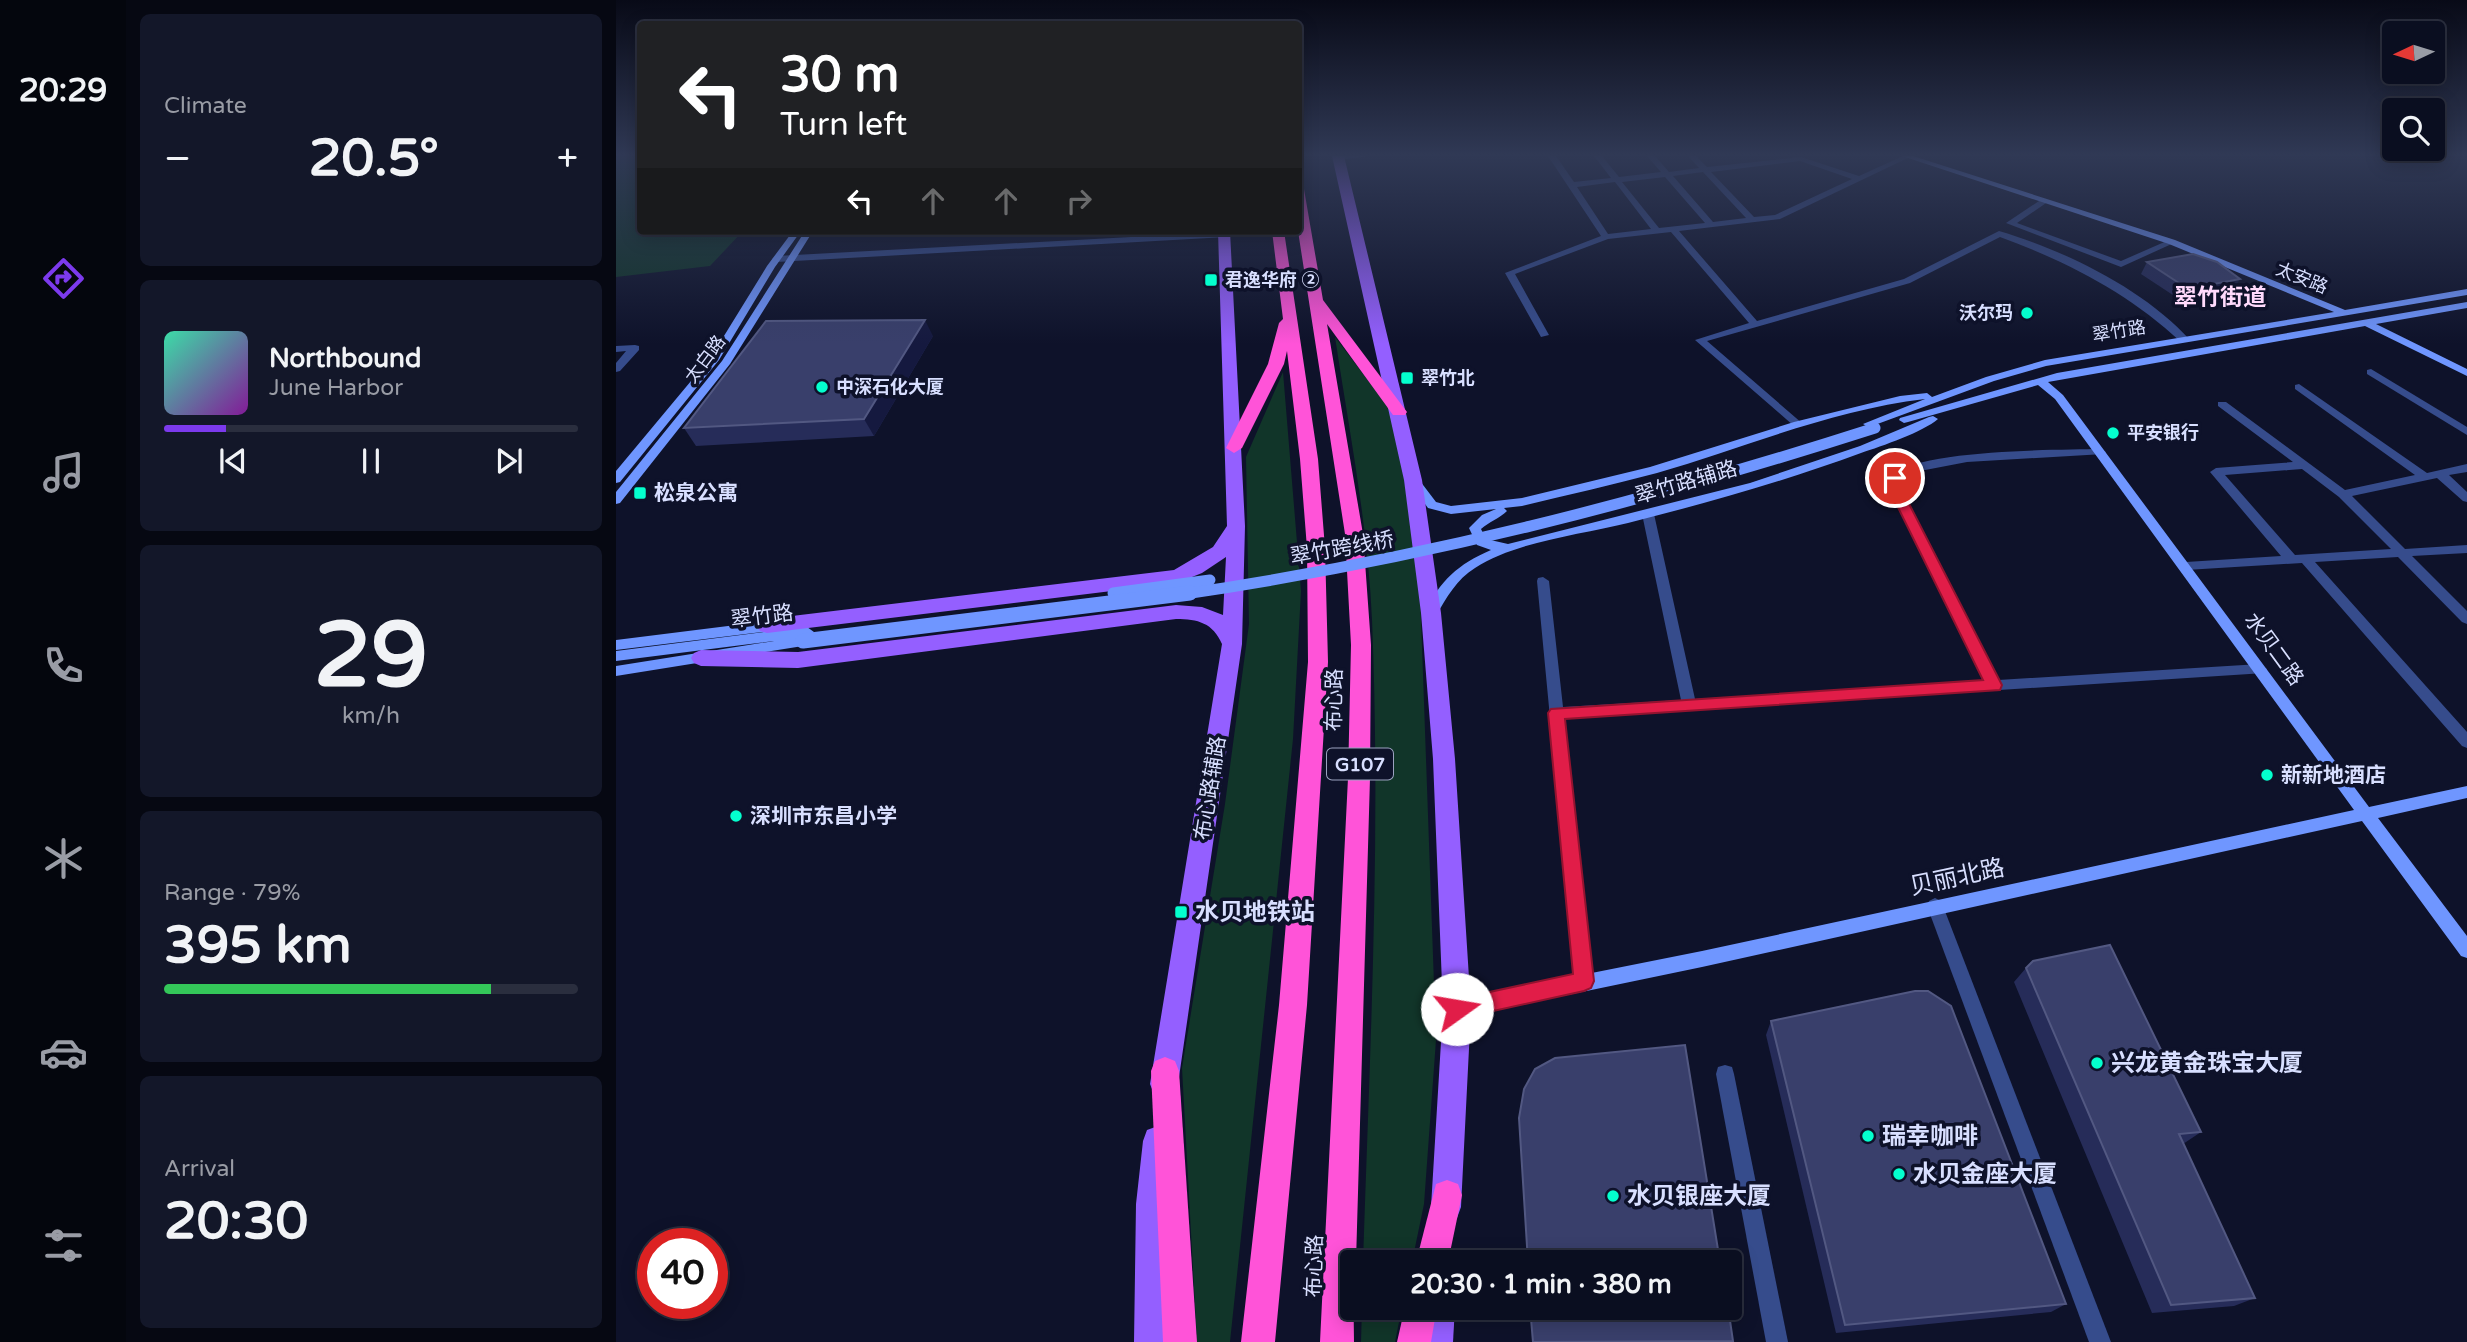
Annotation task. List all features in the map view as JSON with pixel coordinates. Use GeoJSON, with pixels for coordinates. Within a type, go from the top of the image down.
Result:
{"type":"FeatureCollection","features":[{"type":"Feature","properties":{"kind":"highway","name":"布心路"},"geometry":{"type":"LineString","coordinates":[[1303,219],[1354,534],[1361,645],[1359,778],[1337,1342]]}},
{"type":"Feature","properties":{"kind":"highway","name":"布心路"},"geometry":{"type":"LineString","coordinates":[[1258,1342],[1293,1005],[1318,662],[1313,510],[1279,235]]}},
{"type":"Feature","properties":{"kind":"highway"},"geometry":{"type":"LineString","coordinates":[[1317,300],[1399,412]]}},
{"type":"Feature","properties":{"kind":"highway"},"geometry":{"type":"LineString","coordinates":[[1234,448],[1276,364],[1289,311]]}},
{"type":"Feature","properties":{"kind":"highway"},"geometry":{"type":"LineString","coordinates":[[1165,1071],[1180,1342]]}},
{"type":"Feature","properties":{"kind":"highway"},"geometry":{"type":"LineString","coordinates":[[1435,1250],[1447,1195]]}},
{"type":"Feature","properties":{"kind":"highway"},"geometry":{"type":"LineString","coordinates":[[1413,1342],[1418,1320]]}},
{"type":"Feature","properties":{"kind":"main road"},"geometry":{"type":"LineString","coordinates":[[1353,219],[1413,480],[1431,613],[1444,759],[1457,1009],[1443,1250]]}},
{"type":"Feature","properties":{"kind":"main road","name":"太安路"},"geometry":{"type":"LineString","coordinates":[[2100,219],[2172,242],[2344,312],[2467,373]]}},
{"type":"Feature","properties":{"kind":"main road","name":"太白路"},"geometry":{"type":"LineString","coordinates":[[616,479],[715,358],[776,259],[794,235]]}},
{"type":"Feature","properties":{"kind":"main road","name":"太白路"},"geometry":{"type":"LineString","coordinates":[[616,500],[726,362],[807,235]]}},
{"type":"Feature","properties":{"kind":"main road","name":"布心路辅路"},"geometry":{"type":"LineString","coordinates":[[1151,1342],[1151,1204],[1165,1071],[1232,644],[1236,526],[1224,235]]}},
{"type":"Feature","properties":{"kind":"main road","name":"翠竹路"},"geometry":{"type":"LineString","coordinates":[[1872,426],[1953,393],[2045,363],[2467,292]]}},
{"type":"Feature","properties":{"kind":"main road","name":"翠竹路"},"geometry":{"type":"LineString","coordinates":[[1872,426],[2039,380],[2467,305]]}},
{"type":"Feature","properties":{"kind":"main road","name":"水贝二路"},"geometry":{"type":"LineString","coordinates":[[2039,380],[2059,397],[2186,566],[2364,814],[2467,950]]}},
{"type":"Feature","properties":{"kind":"main road","name":"翠竹路辅路"},"geometry":{"type":"LineString","coordinates":[[1413,480],[1433,505],[1451,510],[1522,502],[1653,470],[1798,424],[1900,399],[1953,393]]}},
{"type":"Feature","properties":{"kind":"main road","name":"翠竹路辅路"},"geometry":{"type":"LineString","coordinates":[[1431,613],[1458,574],[1473,563],[1517,547],[1647,514],[1889,440],[1968,401]]}},
{"type":"Feature","properties":{"kind":"main road","name":"翠竹跨线桥"},"geometry":{"type":"LineString","coordinates":[[805,636],[1187,593],[1378,562],[1506,534],[1644,499],[1872,426]]}},
{"type":"Feature","properties":{"kind":"main road"},"geometry":{"type":"LineString","coordinates":[[1517,547],[1500,549],[1486,545],[1478,538],[1475,528],[1486,518],[1522,502]]}},
{"type":"Feature","properties":{"kind":"main road"},"geometry":{"type":"LineString","coordinates":[[1167,578],[1186,572],[1213,557],[1231,539],[1236,526]]}},
{"type":"Feature","properties":{"kind":"main road"},"geometry":{"type":"LineString","coordinates":[[767,626],[1167,578],[1188,578],[1198,587],[1194,604],[1176,612]]}},
{"type":"Feature","properties":{"kind":"main road"},"geometry":{"type":"LineString","coordinates":[[701,658],[798,660],[1176,612],[1203,614],[1217,619],[1228,632],[1232,644]]}},
{"type":"Feature","properties":{"kind":"main road","name":"翠竹路"},"geometry":{"type":"LineString","coordinates":[[616,645],[767,626],[805,636]]}},
{"type":"Feature","properties":{"kind":"main road","name":"翠竹路"},"geometry":{"type":"LineString","coordinates":[[616,656],[805,636]]}},
{"type":"Feature","properties":{"kind":"main road","name":"翠竹路"},"geometry":{"type":"LineString","coordinates":[[616,671],[701,658],[805,636]]}},
{"type":"Feature","properties":{"kind":"main road","name":"贝丽北路"},"geometry":{"type":"LineString","coordinates":[[1457,1009],[1702,959],[2467,792]]}},
{"type":"Feature","properties":{"kind":"main road"},"geometry":{"type":"LineString","coordinates":[[1436,1342],[1438,1320]]}},
{"type":"Feature","properties":{"kind":"street"},"geometry":{"type":"LineString","coordinates":[[1594,219],[1606,237]]}},
{"type":"Feature","properties":{"kind":"street"},"geometry":{"type":"LineString","coordinates":[[1647,219],[1658,232]]}},
{"type":"Feature","properties":{"kind":"street"},"geometry":{"type":"LineString","coordinates":[[1706,219],[1712,226]]}},
{"type":"Feature","properties":{"kind":"street"},"geometry":{"type":"LineString","coordinates":[[1544,335],[1510,273],[1606,237],[1763,219]]}},
{"type":"Feature","properties":{"kind":"street"},"geometry":{"type":"LineString","coordinates":[[2017,219],[2010,223],[2121,264],[2172,242]]}},
{"type":"Feature","properties":{"kind":"street"},"geometry":{"type":"LineString","coordinates":[[1674,230],[1754,323]]}},
{"type":"Feature","properties":{"kind":"street"},"geometry":{"type":"LineString","coordinates":[[1798,424],[1699,340],[1907,281],[1999,234],[2074,262],[2100,276],[2137,301],[2185,340]]}},
{"type":"Feature","properties":{"kind":"street"},"geometry":{"type":"LineString","coordinates":[[776,259],[1189,235]]}},
{"type":"Feature","properties":{"kind":"street"},"geometry":{"type":"LineString","coordinates":[[616,349],[635,348],[616,369]]}},
{"type":"Feature","properties":{"kind":"street"},"geometry":{"type":"LineString","coordinates":[[2371,372],[2467,432]]}},
{"type":"Feature","properties":{"kind":"street"},"geometry":{"type":"LineString","coordinates":[[2299,387],[2425,477]]}},
{"type":"Feature","properties":{"kind":"street"},"geometry":{"type":"LineString","coordinates":[[2222,404],[2343,494],[2467,619]]}},
{"type":"Feature","properties":{"kind":"street"},"geometry":{"type":"LineString","coordinates":[[1994,685],[1892,483],[1895,476],[1923,466],[1954,461],[2100,452]]}},
{"type":"Feature","properties":{"kind":"street"},"geometry":{"type":"LineString","coordinates":[[2305,466],[2216,472],[2467,743]]}},
{"type":"Feature","properties":{"kind":"street"},"geometry":{"type":"LineString","coordinates":[[2343,494],[2467,468]]}},
{"type":"Feature","properties":{"kind":"street"},"geometry":{"type":"LineString","coordinates":[[2440,474],[2467,498]]}},
{"type":"Feature","properties":{"kind":"street"},"geometry":{"type":"LineString","coordinates":[[1647,514],[1689,705]]}},
{"type":"Feature","properties":{"kind":"street"},"geometry":{"type":"LineString","coordinates":[[2186,566],[2467,549]]}},
{"type":"Feature","properties":{"kind":"street"},"geometry":{"type":"LineString","coordinates":[[1543,581],[1584,981]]}},
{"type":"Feature","properties":{"kind":"street"},"geometry":{"type":"LineString","coordinates":[[1556,713],[2260,669]]}},
{"type":"Feature","properties":{"kind":"street"},"geometry":{"type":"LineString","coordinates":[[1935,906],[2100,1342]]}},
{"type":"Feature","properties":{"kind":"street"},"geometry":{"type":"LineString","coordinates":[[1725,1074],[1777,1342]]}},
{"type":"Feature","properties":{"kind":"green space"},"geometry":{"type":"Polygon","coordinates":[[[616,219],[637,219],[637,235],[739,235],[710,266],[616,277],[616,219]]]}},
{"type":"Feature","properties":{"kind":"green space"},"geometry":{"type":"Polygon","coordinates":[[[1335,337],[1395,416],[1420,590],[1436,1040],[1424,1204],[1414,1250],[1363,1250],[1374,941],[1375,780],[1370,584],[1335,337]]]}},
{"type":"Feature","properties":{"kind":"green space"},"geometry":{"type":"Polygon","coordinates":[[[1283,372],[1301,591],[1293,739],[1230,1342],[1197,1342],[1182,1068],[1225,804],[1249,624],[1246,457],[1283,372]]]}},
{"type":"Feature","properties":{"kind":"green space"},"geometry":{"type":"Polygon","coordinates":[[[1362,1320],[1399,1320],[1395,1342],[1361,1342],[1362,1320]]]}},
{"type":"Feature","properties":{"kind":"building"},"geometry":{"type":"Polygon","coordinates":[[[2193,254],[2217,262],[2240,279],[2188,289],[2147,262],[2193,254]]]}},
{"type":"Feature","properties":{"kind":"building","name":"中深石化大厦"},"geometry":{"type":"Polygon","coordinates":[[[925,320],[864,419],[684,428],[766,321],[925,320]]]}},
{"type":"Feature","properties":{"kind":"building","name":"兴龙黄金珠宝大厦"},"geometry":{"type":"Polygon","coordinates":[[[2110,945],[2201,1132],[2179,1134],[2255,1298],[2171,1305],[2026,968],[2033,961],[2110,945]]]}},
{"type":"Feature","properties":{"kind":"building","name":"水贝金座大厦"},"geometry":{"type":"Polygon","coordinates":[[[1915,991],[1928,991],[1951,1006],[2066,1304],[1845,1325],[1771,1021],[1915,991]]]}},
{"type":"Feature","properties":{"kind":"building","name":"水贝银座大厦"},"geometry":{"type":"Polygon","coordinates":[[[1685,1045],[1718,1250],[1527,1250],[1519,1118],[1524,1089],[1535,1069],[1555,1058],[1685,1045]]]}},
{"type":"Feature","properties":{"kind":"building"},"geometry":{"type":"Polygon","coordinates":[[[1531,1320],[1730,1320],[1733,1341],[1533,1342],[1531,1320]]]}},
{"type":"Feature","properties":{"kind":"place","name":"君逸华府 ②"},"geometry":{"type":"Point","coordinates":[1211,280]}},
{"type":"Feature","properties":{"kind":"place","name":"沃尔玛"},"geometry":{"type":"Point","coordinates":[2027,313]}},
{"type":"Feature","properties":{"kind":"place","name":"翠竹北"},"geometry":{"type":"Point","coordinates":[1407,378]}},
{"type":"Feature","properties":{"kind":"place","name":"中深石化大厦"},"geometry":{"type":"Point","coordinates":[822,387]}},
{"type":"Feature","properties":{"kind":"place","name":"平安银行"},"geometry":{"type":"Point","coordinates":[2113,433]}},
{"type":"Feature","properties":{"kind":"place","name":"松泉公寓"},"geometry":{"type":"Point","coordinates":[640,493]}},
{"type":"Feature","properties":{"kind":"place","name":"新新地酒店"},"geometry":{"type":"Point","coordinates":[2267,775]}},
{"type":"Feature","properties":{"kind":"place","name":"深圳市东昌小学"},"geometry":{"type":"Point","coordinates":[736,816]}},
{"type":"Feature","properties":{"kind":"place","name":"水贝地铁站"},"geometry":{"type":"Point","coordinates":[1181,912]}},
{"type":"Feature","properties":{"kind":"place","name":"兴龙黄金珠宝大厦"},"geometry":{"type":"Point","coordinates":[2097,1063]}},
{"type":"Feature","properties":{"kind":"place","name":"瑞幸咖啡"},"geometry":{"type":"Point","coordinates":[1868,1136]}},
{"type":"Feature","properties":{"kind":"place","name":"水贝金座大厦"},"geometry":{"type":"Point","coordinates":[1899,1174]}},
{"type":"Feature","properties":{"kind":"place","name":"水贝银座大厦"},"geometry":{"type":"Point","coordinates":[1613,1196]}},
{"type":"Feature","properties":{"kind":"district","name":"翠竹街道"},"geometry":{"type":"Point","coordinates":[2220,297]}},
{"type":"Feature","properties":{"kind":"route"},"geometry":{"type":"LineString","coordinates":[[1457,1009],[1584,981],[1556,713],[1994,685],[1892,483],[1895,478]]}}]}
